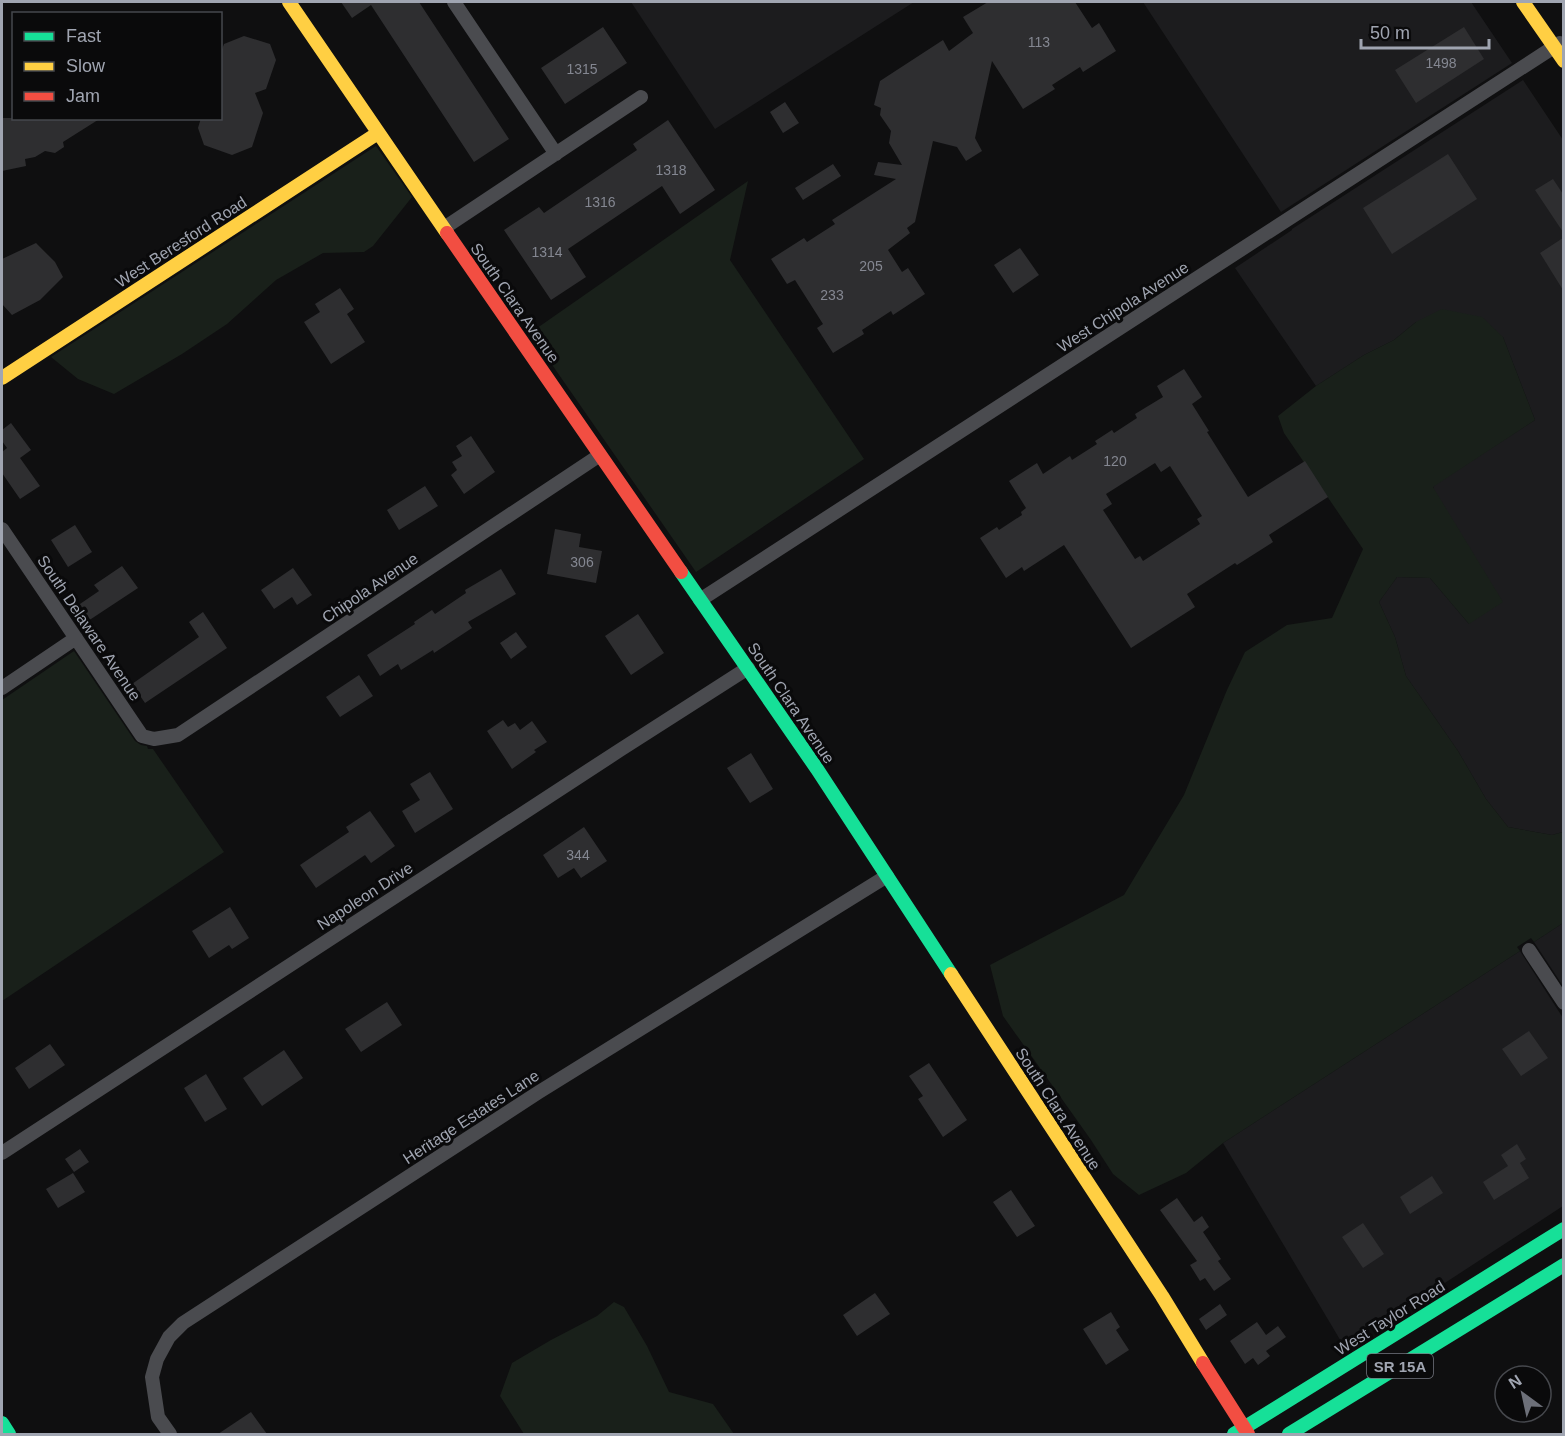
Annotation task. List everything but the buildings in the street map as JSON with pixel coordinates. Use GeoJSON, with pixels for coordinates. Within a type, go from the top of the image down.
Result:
{"type":"FeatureCollection","features":[{"type":"Feature","properties":{"kind":"main road","name":"South Clara Avenue"},"geometry":{"type":"LineString","coordinates":[[289,2],[817,769],[1162,1296],[1242,1432]]}},
{"type":"Feature","properties":{"kind":"main road"},"geometry":{"type":"LineString","coordinates":[[1524,2],[1559,44],[1563,61]]}},
{"type":"Feature","properties":{"kind":"main road","name":"West Beresford Road"},"geometry":{"type":"LineString","coordinates":[[2,378],[378,133]]}},
{"type":"Feature","properties":{"kind":"main road","name":"West Taylor Road"},"geometry":{"type":"LineString","coordinates":[[1242,1432],[1563,1229]]}},
{"type":"Feature","properties":{"kind":"main road","name":"SR 15A"},"geometry":{"type":"LineString","coordinates":[[1289,1434],[1563,1265]]}},
{"type":"Feature","properties":{"kind":"main road"},"geometry":{"type":"LineString","coordinates":[[1511,1298],[1515,1285],[1524,1273]]}},
{"type":"Feature","properties":{"kind":"main road"},"geometry":{"type":"LineString","coordinates":[[2,1424],[9,1434]]}},
{"type":"Feature","properties":{"kind":"street"},"geometry":{"type":"LineString","coordinates":[[454,2],[556,154]]}},
{"type":"Feature","properties":{"kind":"street","name":"West Chipola Avenue"},"geometry":{"type":"LineString","coordinates":[[700,600],[1559,44]]}},
{"type":"Feature","properties":{"kind":"street"},"geometry":{"type":"LineString","coordinates":[[444,228],[641,97]]}},
{"type":"Feature","properties":{"kind":"street","name":"Chipola Avenue"},"geometry":{"type":"LineString","coordinates":[[154,739],[178,735],[600,455]]}},
{"type":"Feature","properties":{"kind":"street","name":"South Delaware Avenue"},"geometry":{"type":"LineString","coordinates":[[2,529],[142,736],[154,739]]}},
{"type":"Feature","properties":{"kind":"street"},"geometry":{"type":"LineString","coordinates":[[2,688],[76,638]]}},
{"type":"Feature","properties":{"kind":"street","name":"Napoleon Drive"},"geometry":{"type":"LineString","coordinates":[[2,1153],[748,668]]}},
{"type":"Feature","properties":{"kind":"street","name":"Heritage Estates Lane"},"geometry":{"type":"LineString","coordinates":[[170,1434],[158,1417],[152,1377],[157,1359],[169,1337],[183,1323],[539,1092],[886,876]]}},
{"type":"Feature","properties":{"kind":"street"},"geometry":{"type":"LineString","coordinates":[[1529,950],[1563,1003]]}},
{"type":"Feature","properties":{"kind":"shaded area"},"geometry":{"type":"Polygon","coordinates":[[[631,2],[914,2],[715,129],[631,2]]]}},
{"type":"Feature","properties":{"kind":"shaded area"},"geometry":{"type":"Polygon","coordinates":[[[1143,2],[1471,2],[1512,63],[1281,212],[1143,2]]]}},
{"type":"Feature","properties":{"kind":"shaded area"},"geometry":{"type":"Polygon","coordinates":[[[1523,80],[1563,140],[1563,832],[1552,835],[1508,827],[1486,799],[1458,751],[1406,676],[1395,637],[1379,602],[1397,577],[1430,578],[1469,624],[1433,486],[1535,420],[1503,337],[1416,322],[1394,340],[1364,355],[1316,386],[1235,268],[1523,80]]]}},
{"type":"Feature","properties":{"kind":"shaded area"},"geometry":{"type":"Polygon","coordinates":[[[376,146],[412,197],[373,246],[364,252],[323,253],[276,280],[227,324],[182,354],[114,394],[78,379],[51,357],[376,146]]]}},
{"type":"Feature","properties":{"kind":"shaded area"},"geometry":{"type":"Polygon","coordinates":[[[748,181],[730,260],[864,459],[696,572],[530,333],[748,181]]]}},
{"type":"Feature","properties":{"kind":"shaded area"},"geometry":{"type":"Polygon","coordinates":[[[1442,309],[1482,317],[1503,337],[1535,420],[1433,487],[1503,602],[1469,624],[1430,578],[1397,577],[1379,602],[1395,637],[1406,676],[1458,751],[1486,799],[1508,827],[1552,835],[1563,832],[1563,923],[1534,942],[1531,938],[1517,947],[1520,951],[1223,1143],[1186,1173],[1139,1195],[1113,1174],[1003,1016],[990,965],[1124,895],[1184,795],[1245,652],[1287,625],[1332,618],[1363,549],[1284,433],[1278,416],[1316,386],[1364,355],[1394,340],[1416,322],[1442,309]]]}},
{"type":"Feature","properties":{"kind":"shaded area"},"geometry":{"type":"Polygon","coordinates":[[[74,651],[135,741],[147,746],[148,749],[153,749],[224,852],[2,1001],[2,700],[74,651]]]}},
{"type":"Feature","properties":{"kind":"shaded area"},"geometry":{"type":"Polygon","coordinates":[[[1563,923],[1563,986],[1534,942],[1563,923]]]}},
{"type":"Feature","properties":{"kind":"shaded area"},"geometry":{"type":"Polygon","coordinates":[[[1520,951],[1563,1018],[1563,1206],[1411,1305],[1342,1343],[1223,1143],[1520,951]]]}},
{"type":"Feature","properties":{"kind":"shaded area"},"geometry":{"type":"Polygon","coordinates":[[[614,1302],[624,1307],[647,1346],[669,1392],[713,1404],[734,1434],[524,1434],[500,1396],[512,1363],[597,1316],[614,1302]]]}},
{"type":"Feature","properties":{"kind":"traffic: fast"},"geometry":{"type":"LineString","coordinates":[[681,572],[817,769],[951,974]]}},
{"type":"Feature","properties":{"kind":"traffic: fast"},"geometry":{"type":"LineString","coordinates":[[1234,1434],[1564,1229]]}},
{"type":"Feature","properties":{"kind":"traffic: fast"},"geometry":{"type":"LineString","coordinates":[[1289,1434],[1564,1265]]}},
{"type":"Feature","properties":{"kind":"traffic: fast"},"geometry":{"type":"LineString","coordinates":[[2,1423],[9,1434]]}},
{"type":"Feature","properties":{"kind":"traffic: slow"},"geometry":{"type":"LineString","coordinates":[[289,2],[447,233]]}},
{"type":"Feature","properties":{"kind":"traffic: slow"},"geometry":{"type":"LineString","coordinates":[[1523,2],[1564,61]]}},
{"type":"Feature","properties":{"kind":"traffic: slow"},"geometry":{"type":"LineString","coordinates":[[2,378],[378,133]]}},
{"type":"Feature","properties":{"kind":"traffic: slow"},"geometry":{"type":"LineString","coordinates":[[951,974],[1162,1296],[1203,1363]]}},
{"type":"Feature","properties":{"kind":"traffic: jam"},"geometry":{"type":"LineString","coordinates":[[447,233],[681,572]]}},
{"type":"Feature","properties":{"kind":"traffic: jam"},"geometry":{"type":"LineString","coordinates":[[1203,1363],[1248,1434]]}}]}
